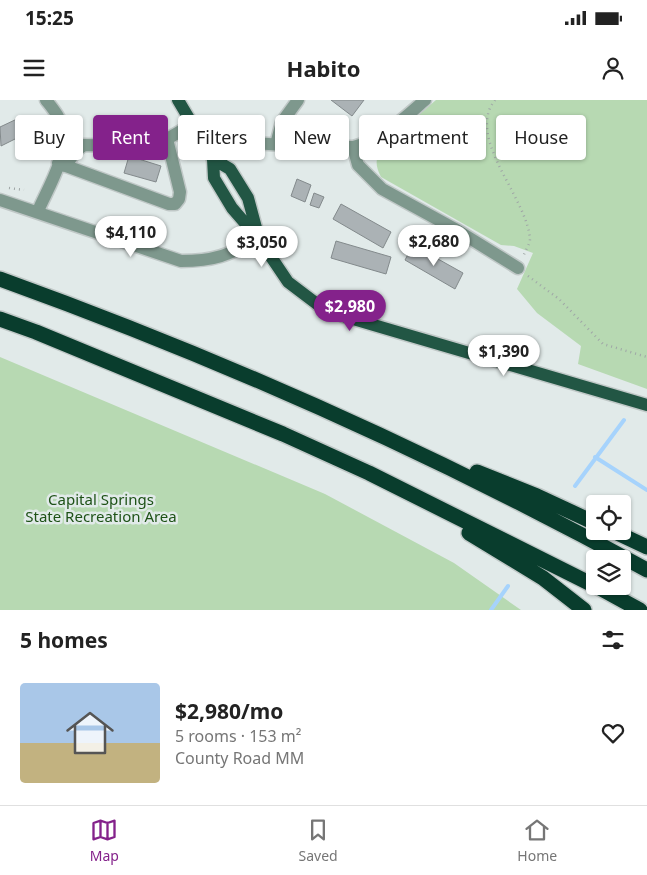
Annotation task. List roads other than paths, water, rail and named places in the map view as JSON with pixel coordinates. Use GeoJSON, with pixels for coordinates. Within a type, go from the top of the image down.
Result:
{"type":"FeatureCollection","features":[{"type":"Feature","properties":{"kind":"highway"},"geometry":{"type":"LineString","coordinates":[[0,278],[162,340],[316,406],[537,496],[586,519]]}},
{"type":"Feature","properties":{"kind":"highway"},"geometry":{"type":"LineString","coordinates":[[0,319],[36,332],[305,444],[377,477],[586,581]]}},
{"type":"Feature","properties":{"kind":"highway"},"geometry":{"type":"LineString","coordinates":[[316,406],[454,470],[647,570]]}},
{"type":"Feature","properties":{"kind":"highway"},"geometry":{"type":"LineString","coordinates":[[305,444],[478,537],[542,578],[584,610]]}},
{"type":"Feature","properties":{"kind":"highway"},"geometry":{"type":"LineString","coordinates":[[631,539],[647,547]]}},
{"type":"Feature","properties":{"kind":"highway"},"geometry":{"type":"LineString","coordinates":[[612,595],[640,610]]}},
{"type":"Feature","properties":{"kind":"main road"},"geometry":{"type":"LineString","coordinates":[[178,100],[188,115]]}},
{"type":"Feature","properties":{"kind":"main road"},"geometry":{"type":"LineString","coordinates":[[213,160],[214,178],[232,208],[259,239],[288,282],[317,304],[343,316],[647,405]]}},
{"type":"Feature","properties":{"kind":"main road"},"geometry":{"type":"LineString","coordinates":[[215,160],[230,169],[248,198],[259,239]]}},
{"type":"Feature","properties":{"kind":"street"},"geometry":{"type":"LineString","coordinates":[[46,100],[59,117],[63,130],[62,165]]}},
{"type":"Feature","properties":{"kind":"street"},"geometry":{"type":"LineString","coordinates":[[287,115],[298,100]]}},
{"type":"Feature","properties":{"kind":"street"},"geometry":{"type":"LineString","coordinates":[[349,147],[367,142],[391,129],[425,100]]}},
{"type":"Feature","properties":{"kind":"street"},"geometry":{"type":"LineString","coordinates":[[62,165],[170,204],[175,204],[180,192],[168,142]]}},
{"type":"Feature","properties":{"kind":"street"},"geometry":{"type":"LineString","coordinates":[[38,211],[62,165],[84,145],[93,146]]}},
{"type":"Feature","properties":{"kind":"street"},"geometry":{"type":"LineString","coordinates":[[353,147],[358,165],[382,189],[455,228],[518,268]]}},
{"type":"Feature","properties":{"kind":"street"},"geometry":{"type":"LineString","coordinates":[[0,200],[182,260],[204,261],[224,257],[259,239]]}},
{"type":"Feature","properties":{"kind":"waterway"},"geometry":{"type":"LineString","coordinates":[[575,486],[624,420]]}},
{"type":"Feature","properties":{"kind":"waterway"},"geometry":{"type":"LineString","coordinates":[[595,457],[647,490]]}},
{"type":"Feature","properties":{"kind":"waterway"},"geometry":{"type":"LineString","coordinates":[[491,610],[508,586]]}},
{"type":"Feature","properties":{"kind":"park label","name":"Capital Springs State Recreation Area"},"geometry":{"type":"Point","coordinates":[101,508]}}]}
